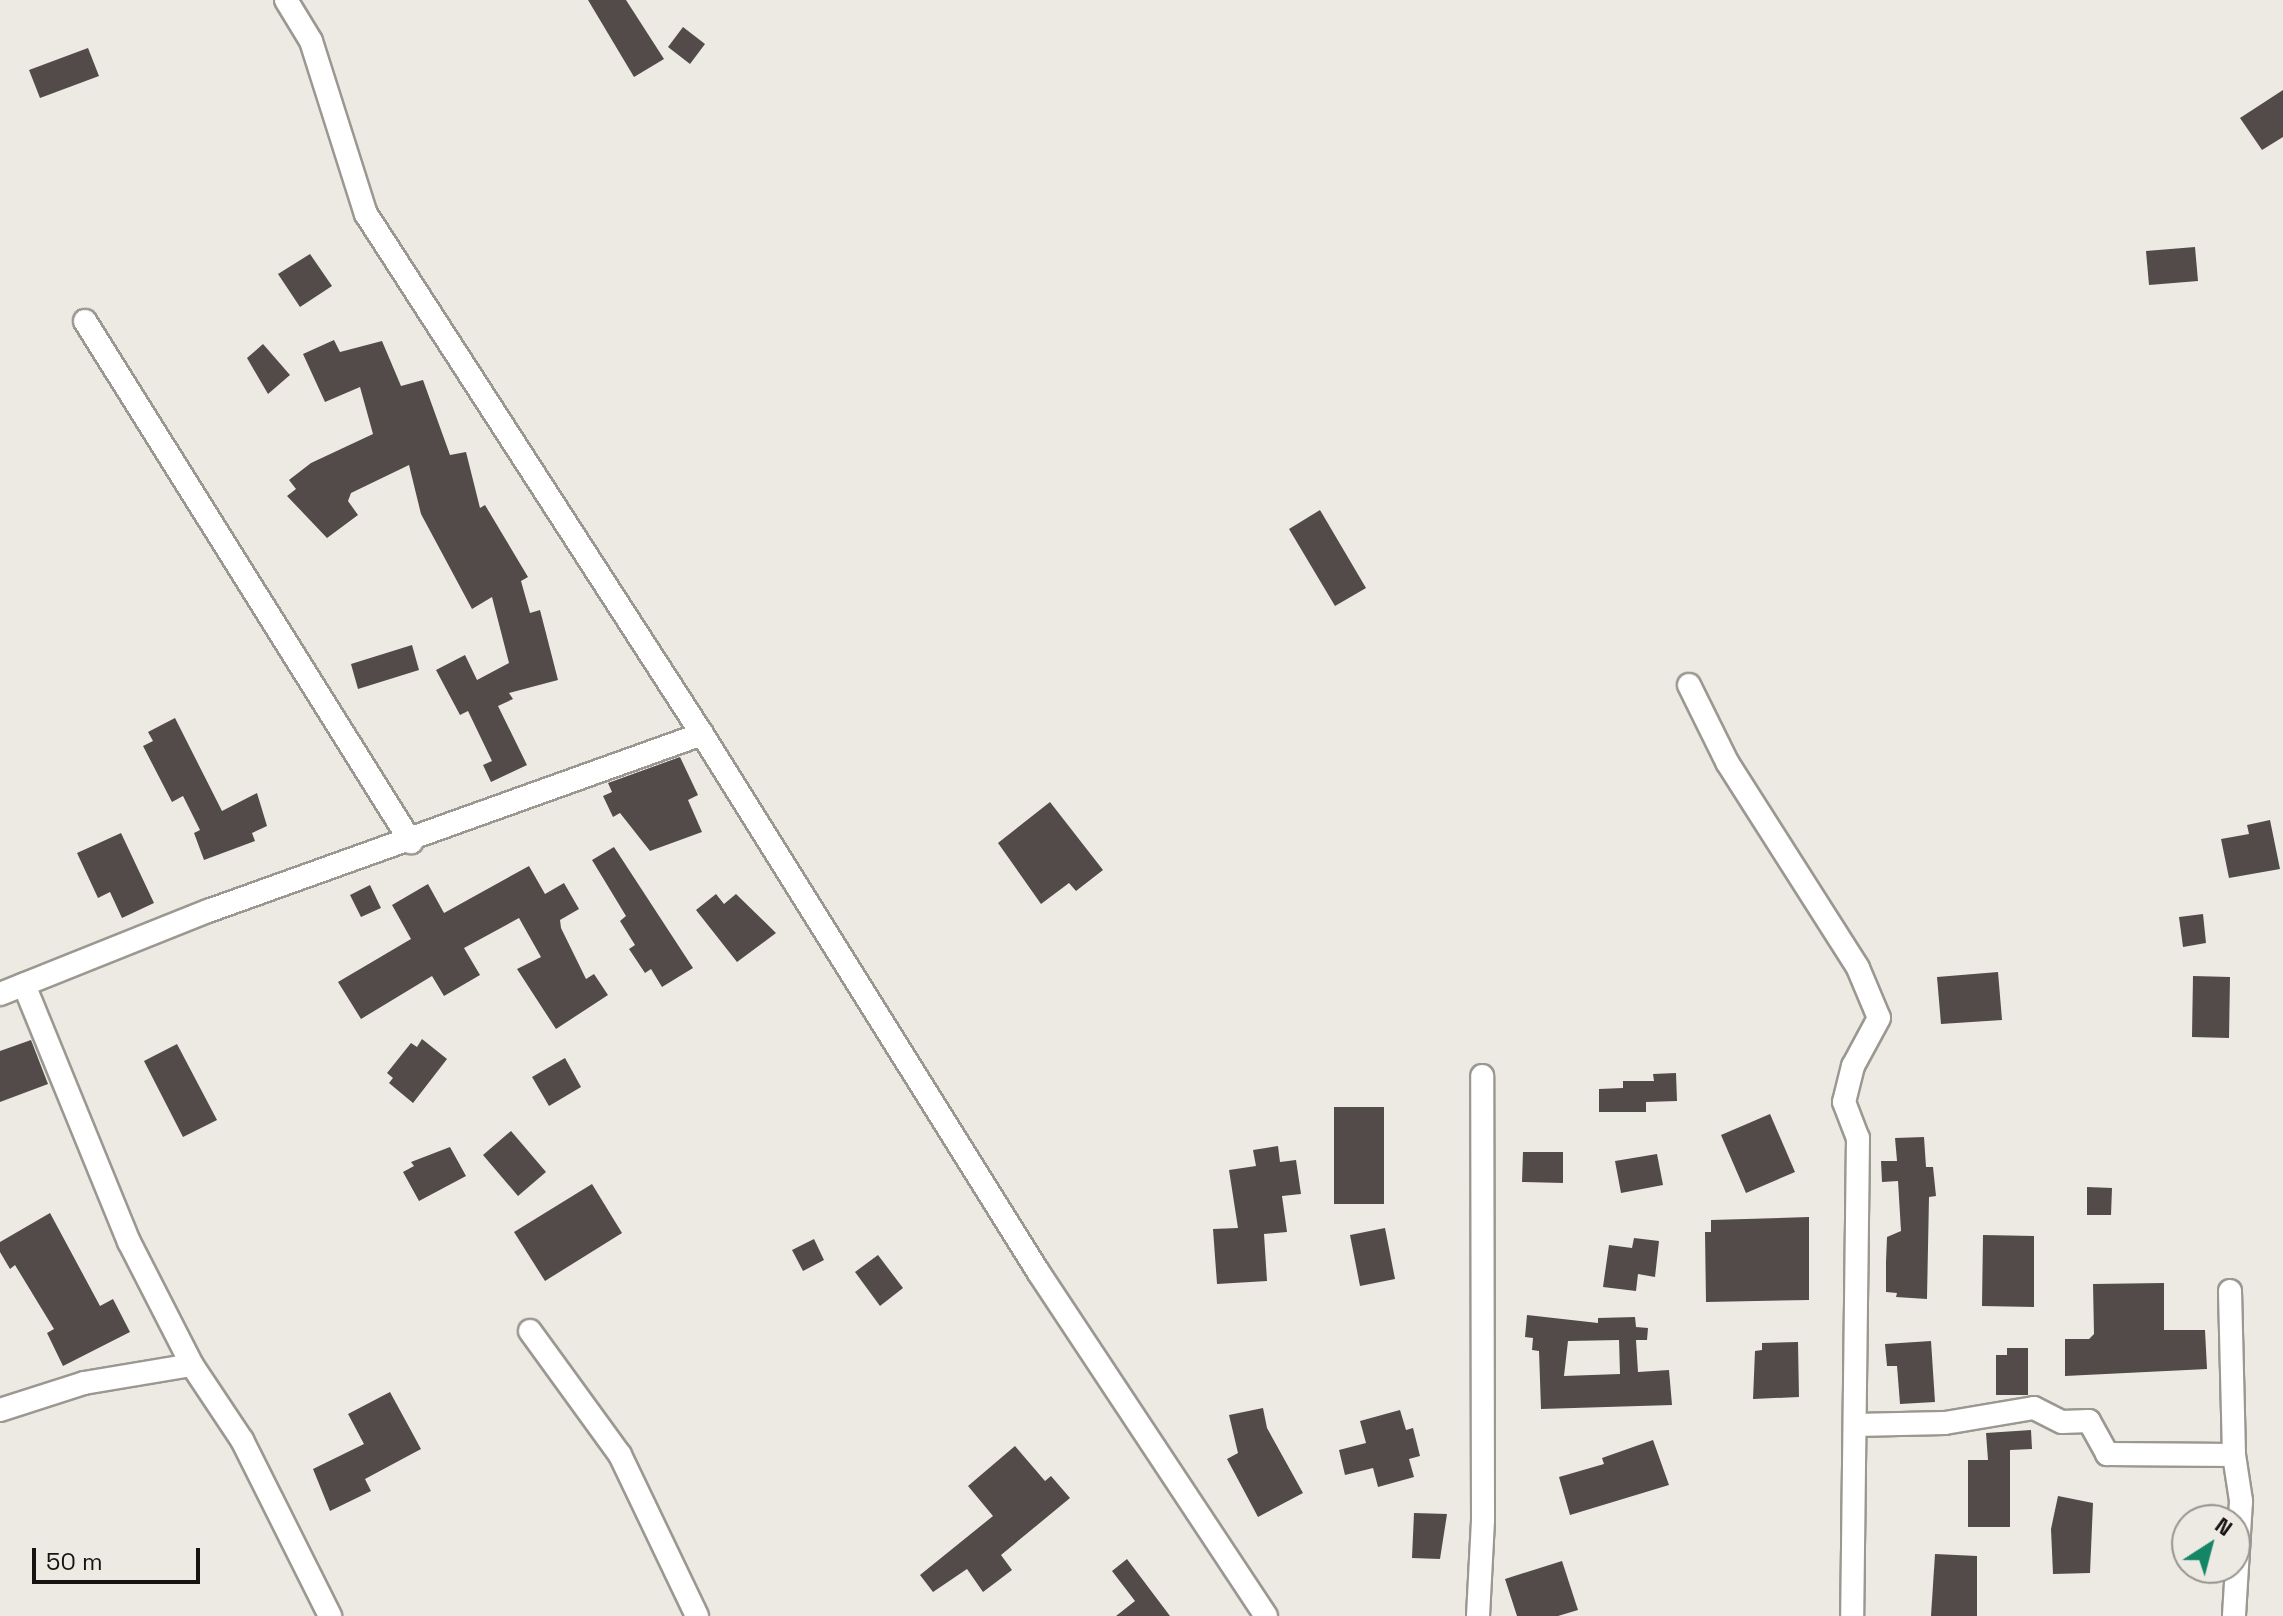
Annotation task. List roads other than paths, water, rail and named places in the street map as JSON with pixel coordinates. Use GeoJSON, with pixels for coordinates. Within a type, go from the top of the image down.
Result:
{"type":"FeatureCollection","features":[{"type":"Feature","properties":{"kind":"street"},"geometry":{"type":"LineString","coordinates":[[286,0],[311,41],[366,214],[702,734],[1039,1273],[1266,1616]]}},
{"type":"Feature","properties":{"kind":"street"},"geometry":{"type":"LineString","coordinates":[[85,321],[411,842]]}},
{"type":"Feature","properties":{"kind":"street"},"geometry":{"type":"LineString","coordinates":[[1689,685],[1727,762],[1858,968],[1879,1018],[1853,1066],[1844,1102],[1858,1138],[1852,1616]]}},
{"type":"Feature","properties":{"kind":"street"},"geometry":{"type":"LineString","coordinates":[[0,994],[208,911],[411,842],[702,734]]}},
{"type":"Feature","properties":{"kind":"street"},"geometry":{"type":"LineString","coordinates":[[24,985],[129,1242],[192,1365],[242,1440],[330,1616]]}},
{"type":"Feature","properties":{"kind":"street"},"geometry":{"type":"LineString","coordinates":[[1478,1616],[1483,1520],[1482,1076]]}},
{"type":"Feature","properties":{"kind":"street"},"geometry":{"type":"LineString","coordinates":[[2230,1291],[2234,1455],[2241,1501],[2234,1616]]}},
{"type":"Feature","properties":{"kind":"street"},"geometry":{"type":"LineString","coordinates":[[530,1331],[620,1455],[697,1616]]}},
{"type":"Feature","properties":{"kind":"street"},"geometry":{"type":"LineString","coordinates":[[0,1410],[84,1383],[192,1365]]}},
{"type":"Feature","properties":{"kind":"street"},"geometry":{"type":"LineString","coordinates":[[1855,1425],[1945,1423],[2034,1408],[2062,1422],[2089,1421],[2107,1454],[2234,1455]]}}]}
